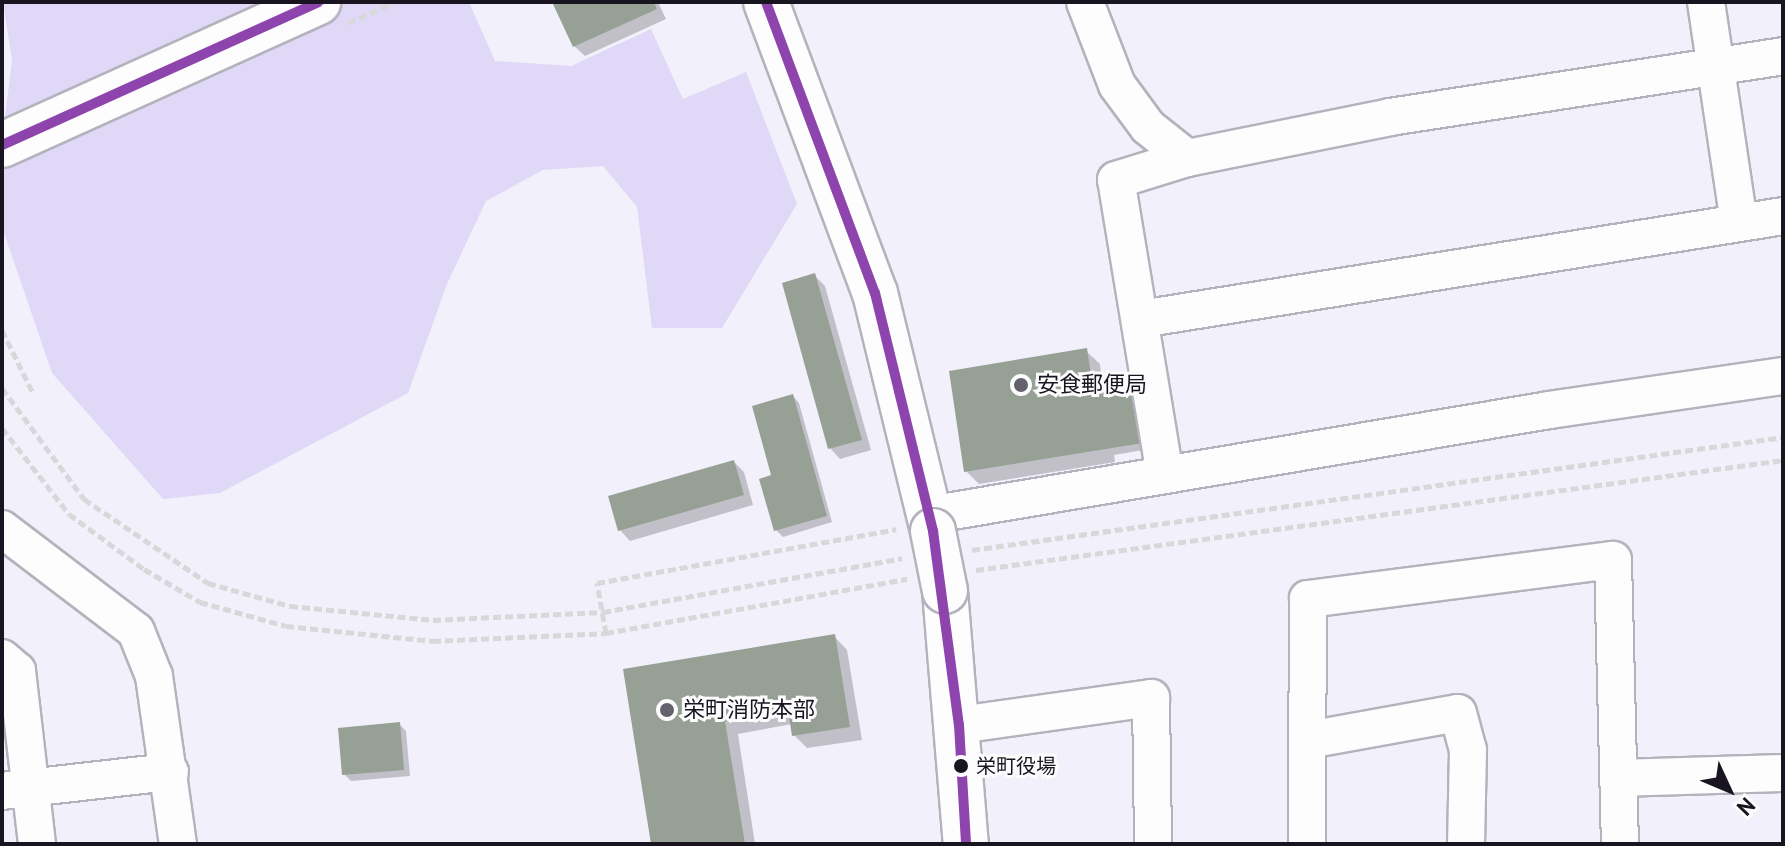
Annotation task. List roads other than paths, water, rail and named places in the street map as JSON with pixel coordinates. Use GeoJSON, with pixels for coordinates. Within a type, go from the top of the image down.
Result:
{"type":"FeatureCollection","features":[{"type":"Feature","properties":{"kind":"street"},"geometry":{"type":"LineString","coordinates":[[13,140],[318,2]]}},
{"type":"Feature","properties":{"kind":"street"},"geometry":{"type":"LineString","coordinates":[[766,2],[875,293],[935,538],[959,725],[966,844]]}},
{"type":"Feature","properties":{"kind":"street"},"geometry":{"type":"LineString","coordinates":[[1085,2],[1117,85],[1148,127],[1187,158]]}},
{"type":"Feature","properties":{"kind":"street"},"geometry":{"type":"LineString","coordinates":[[1706,2],[1712,66],[1739,222]]}},
{"type":"Feature","properties":{"kind":"street"},"geometry":{"type":"LineString","coordinates":[[1165,475],[1116,180],[1187,158],[1390,117],[1783,56]]}},
{"type":"Feature","properties":{"kind":"street"},"geometry":{"type":"LineString","coordinates":[[1141,319],[1783,216]]}},
{"type":"Feature","properties":{"kind":"street"},"geometry":{"type":"LineString","coordinates":[[935,538],[1165,475],[1783,376]]}},
{"type":"Feature","properties":{"kind":"street"},"geometry":{"type":"LineString","coordinates":[[2,529],[136,631],[154,676],[178,844]]}},
{"type":"Feature","properties":{"kind":"street"},"geometry":{"type":"LineString","coordinates":[[1307,844],[1308,599],[1613,560],[1620,844]]}},
{"type":"Feature","properties":{"kind":"street"},"geometry":{"type":"LineString","coordinates":[[2,658],[17,671],[16,790],[37,844]]}},
{"type":"Feature","properties":{"kind":"street"},"geometry":{"type":"LineString","coordinates":[[959,725],[1151,698],[1153,844]]}},
{"type":"Feature","properties":{"kind":"street"},"geometry":{"type":"LineString","coordinates":[[1308,740],[1458,713],[1468,750],[1466,844]]}},
{"type":"Feature","properties":{"kind":"street"},"geometry":{"type":"LineString","coordinates":[[16,790],[170,772]]}},
{"type":"Feature","properties":{"kind":"street"},"geometry":{"type":"LineString","coordinates":[[1620,778],[1783,773]]}},
{"type":"Feature","properties":{"kind":"place","name":"安食郵便局"},"geometry":{"type":"Point","coordinates":[1021,385]}},
{"type":"Feature","properties":{"kind":"place","name":"栄町消防本部"},"geometry":{"type":"Point","coordinates":[667,710]}},
{"type":"Feature","properties":{"kind":"place","name":"栄町役場"},"geometry":{"type":"Point","coordinates":[961,766]}}]}
